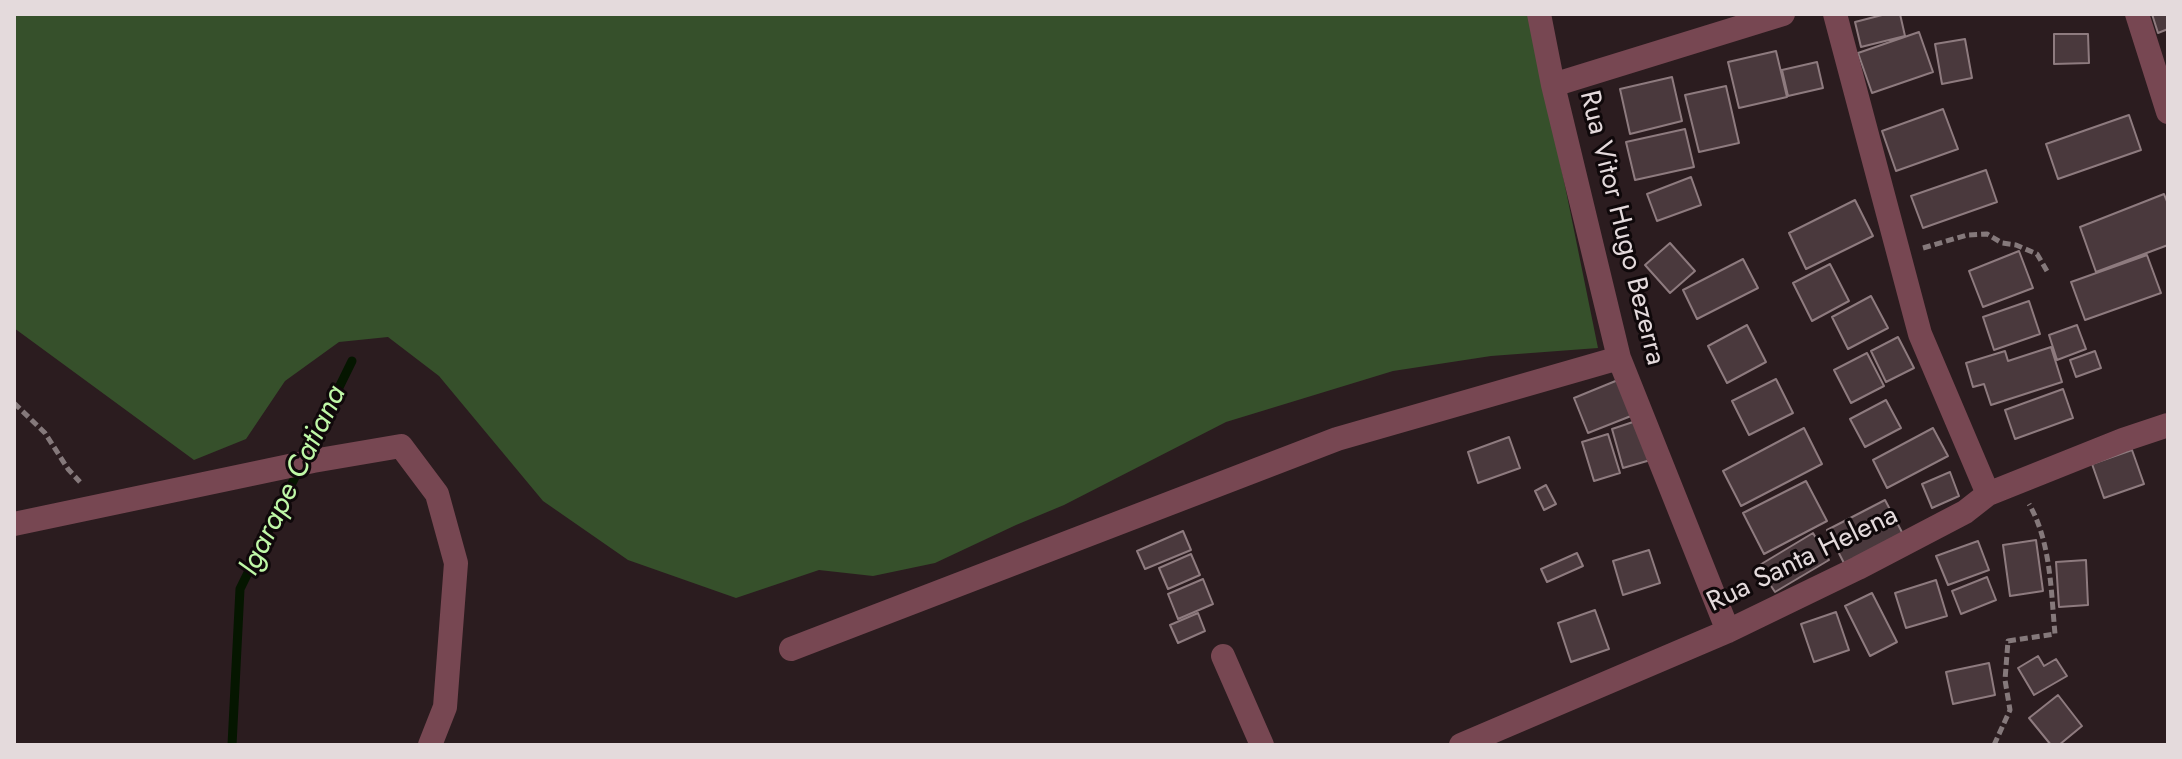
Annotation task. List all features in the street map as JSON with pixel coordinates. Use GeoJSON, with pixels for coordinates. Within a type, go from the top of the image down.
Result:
{"type":"FeatureCollection","features":[{"type":"Feature","properties":{"kind":"street","name":"Rua Vitor Hugo Bezerra"},"geometry":{"type":"LineString","coordinates":[[1539,14],[1553,85],[1619,358],[1728,631]]}},
{"type":"Feature","properties":{"kind":"street"},"geometry":{"type":"LineString","coordinates":[[1553,85],[1783,14]]}},
{"type":"Feature","properties":{"kind":"street"},"geometry":{"type":"LineString","coordinates":[[1835,14],[1920,334],[1988,494]]}},
{"type":"Feature","properties":{"kind":"street"},"geometry":{"type":"LineString","coordinates":[[2137,14],[2168,112]]}},
{"type":"Feature","properties":{"kind":"street"},"geometry":{"type":"LineString","coordinates":[[791,649],[1337,439],[1619,358]]}},
{"type":"Feature","properties":{"kind":"street","name":"Rua Santa Helena"},"geometry":{"type":"LineString","coordinates":[[1461,745],[1728,631],[1965,512],[1988,494],[2168,425]]}},
{"type":"Feature","properties":{"kind":"street"},"geometry":{"type":"LineString","coordinates":[[14,524],[313,461],[401,446],[437,494],[456,563],[445,707],[430,745]]}},
{"type":"Feature","properties":{"kind":"street"},"geometry":{"type":"LineString","coordinates":[[1223,656],[1262,745]]}},
{"type":"Feature","properties":{"kind":"path"},"geometry":{"type":"LineString","coordinates":[[1899,258],[1967,235],[1987,234],[2002,243],[2037,254],[2047,271]]}},
{"type":"Feature","properties":{"kind":"path"},"geometry":{"type":"LineString","coordinates":[[14,403],[45,433],[68,469],[104,505]]}},
{"type":"Feature","properties":{"kind":"path"},"geometry":{"type":"LineString","coordinates":[[1994,745],[2010,710],[2005,680],[2008,641],[2055,634],[2046,551],[2037,517],[2016,482]]}},
{"type":"Feature","properties":{"kind":"green space"},"geometry":{"type":"Polygon","coordinates":[[[14,14],[1530,14],[1598,348],[1491,356],[1393,371],[1226,422],[1064,505],[935,563],[873,576],[819,570],[736,598],[628,560],[543,501],[439,376],[388,337],[339,342],[285,381],[246,439],[194,460],[14,328],[14,14]]]}},
{"type":"Feature","properties":{"kind":"building"},"geometry":{"type":"Polygon","coordinates":[[[1886,14],[1900,14],[1905,36],[1861,47],[1855,22],[1886,14]]]}},
{"type":"Feature","properties":{"kind":"building"},"geometry":{"type":"Polygon","coordinates":[[[2152,14],[2168,14],[2168,29],[2158,33],[2152,14]]]}},
{"type":"Feature","properties":{"kind":"building"},"geometry":{"type":"Polygon","coordinates":[[[1919,32],[1933,72],[1872,93],[1858,53],[1919,32]]]}},
{"type":"Feature","properties":{"kind":"building"},"geometry":{"type":"Polygon","coordinates":[[[2054,34],[2088,34],[2089,63],[2054,64],[2054,34]]]}},
{"type":"Feature","properties":{"kind":"building"},"geometry":{"type":"Polygon","coordinates":[[[1965,39],[1972,78],[1942,84],[1935,44],[1965,39]]]}},
{"type":"Feature","properties":{"kind":"building"},"geometry":{"type":"Polygon","coordinates":[[[1776,51],[1787,97],[1739,108],[1728,62],[1776,51]]]}},
{"type":"Feature","properties":{"kind":"building"},"geometry":{"type":"Polygon","coordinates":[[[1817,62],[1823,88],[1788,96],[1782,70],[1817,62]]]}},
{"type":"Feature","properties":{"kind":"building"},"geometry":{"type":"Polygon","coordinates":[[[1672,77],[1682,121],[1630,134],[1620,89],[1672,77]]]}},
{"type":"Feature","properties":{"kind":"building"},"geometry":{"type":"Polygon","coordinates":[[[1726,86],[1739,143],[1699,152],[1685,95],[1726,86]]]}},
{"type":"Feature","properties":{"kind":"building"},"geometry":{"type":"Polygon","coordinates":[[[1943,109],[1958,149],[1896,171],[1882,131],[1943,109]]]}},
{"type":"Feature","properties":{"kind":"building"},"geometry":{"type":"Polygon","coordinates":[[[2129,115],[2141,150],[2058,179],[2046,144],[2129,115]]]}},
{"type":"Feature","properties":{"kind":"building"},"geometry":{"type":"Polygon","coordinates":[[[1685,129],[1694,167],[1635,180],[1626,142],[1685,129]]]}},
{"type":"Feature","properties":{"kind":"building"},"geometry":{"type":"Polygon","coordinates":[[[1986,170],[1997,202],[1923,228],[1911,196],[1986,170]]]}},
{"type":"Feature","properties":{"kind":"building"},"geometry":{"type":"Polygon","coordinates":[[[1691,177],[1701,205],[1657,221],[1647,194],[1691,177]]]}},
{"type":"Feature","properties":{"kind":"building"},"geometry":{"type":"Polygon","coordinates":[[[2164,194],[2168,204],[2168,245],[2096,272],[2080,227],[2164,194]]]}},
{"type":"Feature","properties":{"kind":"building"},"geometry":{"type":"Polygon","coordinates":[[[1855,200],[1873,236],[1806,269],[1789,233],[1855,200]]]}},
{"type":"Feature","properties":{"kind":"building"},"geometry":{"type":"Polygon","coordinates":[[[1670,243],[1695,271],[1670,293],[1645,265],[1670,243]]]}},
{"type":"Feature","properties":{"kind":"building"},"geometry":{"type":"Polygon","coordinates":[[[2019,251],[2033,288],[1983,307],[1969,271],[2019,251]]]}},
{"type":"Feature","properties":{"kind":"building"},"geometry":{"type":"Polygon","coordinates":[[[2147,255],[2161,293],[2085,320],[2071,282],[2147,255]]]}},
{"type":"Feature","properties":{"kind":"building"},"geometry":{"type":"Polygon","coordinates":[[[1743,259],[1758,288],[1697,319],[1683,290],[1743,259]]]}},
{"type":"Feature","properties":{"kind":"building"},"geometry":{"type":"Polygon","coordinates":[[[1830,264],[1849,301],[1812,321],[1793,283],[1830,264]]]}},
{"type":"Feature","properties":{"kind":"building"},"geometry":{"type":"Polygon","coordinates":[[[1871,296],[1888,328],[1848,349],[1832,317],[1871,296]]]}},
{"type":"Feature","properties":{"kind":"building"},"geometry":{"type":"Polygon","coordinates":[[[2029,301],[2040,334],[1994,350],[1983,317],[2029,301]]]}},
{"type":"Feature","properties":{"kind":"building"},"geometry":{"type":"Polygon","coordinates":[[[1747,325],[1766,362],[1727,383],[1708,346],[1747,325]]]}},
{"type":"Feature","properties":{"kind":"building"},"geometry":{"type":"Polygon","coordinates":[[[2077,325],[2086,349],[2057,360],[2049,335],[2077,325]]]}},
{"type":"Feature","properties":{"kind":"building"},"geometry":{"type":"Polygon","coordinates":[[[1898,337],[1914,368],[1886,382],[1871,351],[1898,337]]]}},
{"type":"Feature","properties":{"kind":"building"},"geometry":{"type":"Polygon","coordinates":[[[2051,347],[2062,382],[1991,405],[1984,384],[1973,387],[1966,363],[2005,351],[2008,361],[2051,347]]]}},
{"type":"Feature","properties":{"kind":"building"},"geometry":{"type":"Polygon","coordinates":[[[2095,351],[2101,368],[2076,377],[2070,360],[2095,351]]]}},
{"type":"Feature","properties":{"kind":"building"},"geometry":{"type":"Polygon","coordinates":[[[1867,353],[1884,386],[1851,403],[1834,370],[1867,353]]]}},
{"type":"Feature","properties":{"kind":"building"},"geometry":{"type":"Polygon","coordinates":[[[1776,379],[1793,413],[1749,435],[1732,401],[1776,379]]]}},
{"type":"Feature","properties":{"kind":"building"},"geometry":{"type":"Polygon","coordinates":[[[1618,380],[1631,416],[1588,433],[1574,398],[1618,380]]]}},
{"type":"Feature","properties":{"kind":"building"},"geometry":{"type":"Polygon","coordinates":[[[2063,389],[2073,418],[2015,439],[2005,410],[2063,389]]]}},
{"type":"Feature","properties":{"kind":"building"},"geometry":{"type":"Polygon","coordinates":[[[1886,400],[1901,428],[1865,447],[1850,419],[1886,400]]]}},
{"type":"Feature","properties":{"kind":"building"},"geometry":{"type":"Polygon","coordinates":[[[1642,419],[1654,459],[1623,468],[1612,429],[1642,419]]]}},
{"type":"Feature","properties":{"kind":"building"},"geometry":{"type":"Polygon","coordinates":[[[1804,428],[1822,464],[1741,506],[1723,471],[1804,428]]]}},
{"type":"Feature","properties":{"kind":"building"},"geometry":{"type":"Polygon","coordinates":[[[1933,428],[1948,456],[1887,488],[1873,460],[1933,428]]]}},
{"type":"Feature","properties":{"kind":"building"},"geometry":{"type":"Polygon","coordinates":[[[1608,434],[1620,473],[1594,481],[1582,442],[1608,434]]]}},
{"type":"Feature","properties":{"kind":"building"},"geometry":{"type":"Polygon","coordinates":[[[1509,437],[1520,468],[1478,483],[1468,452],[1509,437]]]}},
{"type":"Feature","properties":{"kind":"building"},"geometry":{"type":"Polygon","coordinates":[[[2132,450],[2144,484],[2104,498],[2092,464],[2132,450]]]}},
{"type":"Feature","properties":{"kind":"building"},"geometry":{"type":"Polygon","coordinates":[[[1950,472],[1959,496],[1932,508],[1922,484],[1950,472]]]}},
{"type":"Feature","properties":{"kind":"building"},"geometry":{"type":"Polygon","coordinates":[[[1806,481],[1827,521],[1764,554],[1743,513],[1806,481]]]}},
{"type":"Feature","properties":{"kind":"building"},"geometry":{"type":"Polygon","coordinates":[[[1546,485],[1556,504],[1544,510],[1535,491],[1546,485]]]}},
{"type":"Feature","properties":{"kind":"building"},"geometry":{"type":"Polygon","coordinates":[[[1885,500],[1904,536],[1846,567],[1827,530],[1885,500]]]}},
{"type":"Feature","properties":{"kind":"building"},"geometry":{"type":"Polygon","coordinates":[[[1183,531],[1191,550],[1145,569],[1137,551],[1183,531]]]}},
{"type":"Feature","properties":{"kind":"building"},"geometry":{"type":"Polygon","coordinates":[[[1813,533],[1829,560],[1775,592],[1758,566],[1813,533]]]}},
{"type":"Feature","properties":{"kind":"building"},"geometry":{"type":"Polygon","coordinates":[[[2036,540],[2043,591],[2010,596],[2003,545],[2036,540]]]}},
{"type":"Feature","properties":{"kind":"building"},"geometry":{"type":"Polygon","coordinates":[[[1978,541],[1989,570],[1948,585],[1936,556],[1978,541]]]}},
{"type":"Feature","properties":{"kind":"building"},"geometry":{"type":"Polygon","coordinates":[[[1649,550],[1660,583],[1623,595],[1613,561],[1649,550]]]}},
{"type":"Feature","properties":{"kind":"building"},"geometry":{"type":"Polygon","coordinates":[[[1577,553],[1583,566],[1547,582],[1541,569],[1577,553]]]}},
{"type":"Feature","properties":{"kind":"building"},"geometry":{"type":"Polygon","coordinates":[[[1191,554],[1200,575],[1168,589],[1159,568],[1191,554]]]}},
{"type":"Feature","properties":{"kind":"building"},"geometry":{"type":"Polygon","coordinates":[[[2086,560],[2088,605],[2059,607],[2056,562],[2086,560]]]}},
{"type":"Feature","properties":{"kind":"building"},"geometry":{"type":"Polygon","coordinates":[[[1987,577],[1996,600],[1961,614],[1952,591],[1987,577]]]}},
{"type":"Feature","properties":{"kind":"building"},"geometry":{"type":"Polygon","coordinates":[[[1203,579],[1213,604],[1178,619],[1168,594],[1203,579]]]}},
{"type":"Feature","properties":{"kind":"building"},"geometry":{"type":"Polygon","coordinates":[[[1936,580],[1947,616],[1906,628],[1895,593],[1936,580]]]}},
{"type":"Feature","properties":{"kind":"building"},"geometry":{"type":"Polygon","coordinates":[[[1872,593],[1897,642],[1870,656],[1845,606],[1872,593]]]}},
{"type":"Feature","properties":{"kind":"building"},"geometry":{"type":"Polygon","coordinates":[[[1595,610],[1609,649],[1571,662],[1558,623],[1595,610]]]}},
{"type":"Feature","properties":{"kind":"building"},"geometry":{"type":"Polygon","coordinates":[[[1836,612],[1849,650],[1814,662],[1801,624],[1836,612]]]}},
{"type":"Feature","properties":{"kind":"building"},"geometry":{"type":"Polygon","coordinates":[[[1198,613],[1205,631],[1178,643],[1170,625],[1198,613]]]}},
{"type":"Feature","properties":{"kind":"building"},"geometry":{"type":"Polygon","coordinates":[[[2038,656],[2044,666],[2056,659],[2067,676],[2034,695],[2018,668],[2038,656]]]}},
{"type":"Feature","properties":{"kind":"building"},"geometry":{"type":"Polygon","coordinates":[[[1989,663],[1995,695],[1953,704],[1946,672],[1989,663]]]}},
{"type":"Feature","properties":{"kind":"building"},"geometry":{"type":"Polygon","coordinates":[[[2058,695],[2082,726],[2059,745],[2051,745],[2029,718],[2058,695]]]}},
{"type":"Feature","properties":{"kind":"waterway","name":"Igarape Catiana"},"geometry":{"type":"LineString","coordinates":[[232,745],[240,589],[352,361]]}}]}
